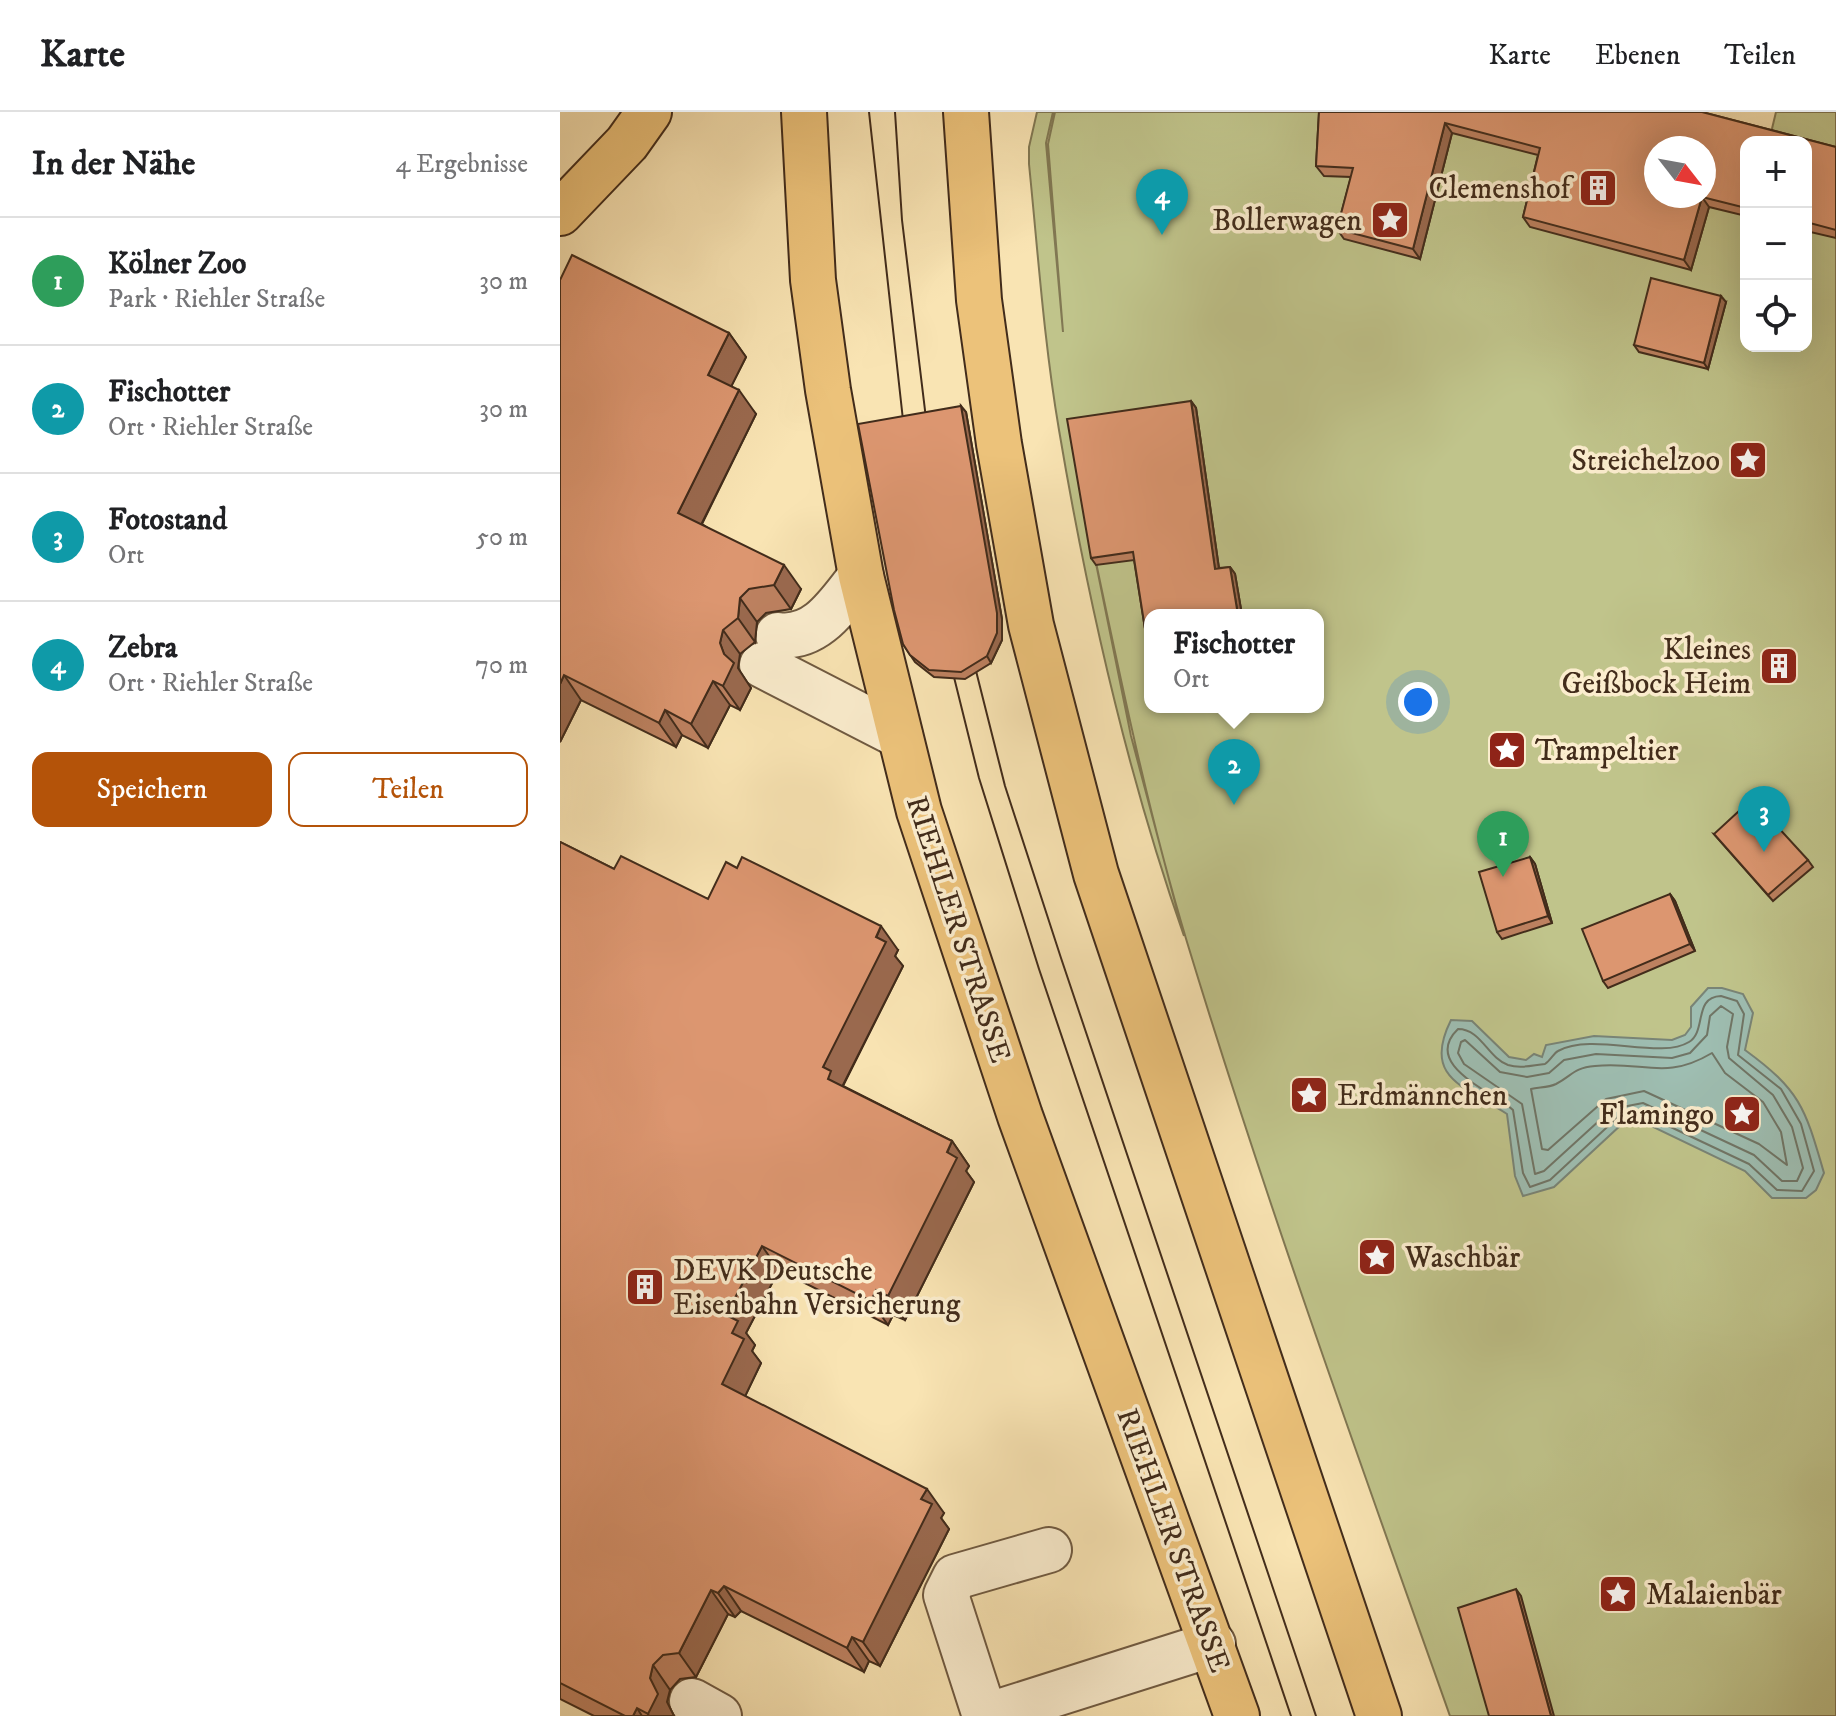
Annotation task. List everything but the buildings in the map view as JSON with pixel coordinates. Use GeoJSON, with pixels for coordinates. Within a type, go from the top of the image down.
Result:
{"type":"FeatureCollection","features":[{"type":"Feature","properties":{"kind":"main road"},"geometry":{"type":"LineString","coordinates":[[560,213],[627,143],[649,112]]}},
{"type":"Feature","properties":{"kind":"main road","name":"RIEHLER STRASSE"},"geometry":{"type":"LineString","coordinates":[[804,112],[813,280],[832,421],[861,576],[919,811],[1020,1116],[1237,1716]]}},
{"type":"Feature","properties":{"kind":"main road"},"geometry":{"type":"LineString","coordinates":[[966,112],[979,300],[999,444],[1031,625],[1096,874],[1379,1716]]}},
{"type":"Feature","properties":{"kind":"street"},"geometry":{"type":"LineString","coordinates":[[861,576],[825,620],[770,650],[900,736]]}},
{"type":"Feature","properties":{"kind":"street"},"geometry":{"type":"LineString","coordinates":[[1049,1550],[955,1577],[946,1595],[985,1716],[1213,1644]]}},
{"type":"Feature","properties":{"kind":"green space"},"geometry":{"type":"Polygon","coordinates":[[[1037,112],[1053,112],[1046,143],[1063,332],[1048,144],[1055,112],[1623,112],[1764,136],[1740,136],[1740,352],[1812,352],[1812,136],[1770,136],[1776,112],[1836,112],[1836,1716],[1450,1716],[1281,1233],[1144,812],[1096,622],[1049,364],[1029,164],[1029,147],[1037,112]],[[1089,529],[1131,736],[1170,885],[1122,684],[1089,529]]]}},
{"type":"Feature","properties":{"kind":"water"},"geometry":{"type":"Polygon","coordinates":[[[1708,988],[1743,994],[1753,1013],[1745,1050],[1778,1077],[1798,1102],[1812,1132],[1824,1173],[1816,1190],[1806,1198],[1772,1198],[1745,1171],[1641,1121],[1622,1124],[1554,1187],[1523,1196],[1515,1176],[1507,1114],[1463,1087],[1445,1068],[1441,1055],[1451,1020],[1472,1021],[1509,1057],[1526,1060],[1534,1054],[1542,1057],[1546,1045],[1594,1036],[1672,1040],[1685,1035],[1691,1027],[1691,1007],[1708,988]]]}},
{"type":"Feature","properties":{"kind":"tram line"},"geometry":{"type":"LineString","coordinates":[[869,112],[905,438]]}},
{"type":"Feature","properties":{"kind":"tram line"},"geometry":{"type":"LineString","coordinates":[[895,112],[902,220],[928,435]]}},
{"type":"Feature","properties":{"kind":"tram line"},"geometry":{"type":"LineString","coordinates":[[971,651],[1005,786],[1316,1716]]}},
{"type":"Feature","properties":{"kind":"tram line"},"geometry":{"type":"LineString","coordinates":[[949,657],[979,778],[1039,969],[1291,1716]]}},
{"type":"Feature","properties":{"kind":"place","name":"Clemenshof"},"geometry":{"type":"Point","coordinates":[1598,188]}},
{"type":"Feature","properties":{"kind":"place","name":"Bollerwagen"},"geometry":{"type":"Point","coordinates":[1390,220]}},
{"type":"Feature","properties":{"kind":"place","name":"Zebra"},"geometry":{"type":"Point","coordinates":[1162,235]}},
{"type":"Feature","properties":{"kind":"place","name":"Streichelzoo"},"geometry":{"type":"Point","coordinates":[1748,460]}},
{"type":"Feature","properties":{"kind":"place","name":"Kleines Geißbock Heim"},"geometry":{"type":"Point","coordinates":[1779,666]}},
{"type":"Feature","properties":{"kind":"place","name":"Trampeltier"},"geometry":{"type":"Point","coordinates":[1507,750]}},
{"type":"Feature","properties":{"kind":"place","name":"Fischotter"},"geometry":{"type":"Point","coordinates":[1234,805]}},
{"type":"Feature","properties":{"kind":"place","name":"Fotostand"},"geometry":{"type":"Point","coordinates":[1764,852]}},
{"type":"Feature","properties":{"kind":"place","name":"Kölner Zoo"},"geometry":{"type":"Point","coordinates":[1503,877]}},
{"type":"Feature","properties":{"kind":"place","name":"Erdmännchen"},"geometry":{"type":"Point","coordinates":[1309,1095]}},
{"type":"Feature","properties":{"kind":"place","name":"Flamingo"},"geometry":{"type":"Point","coordinates":[1742,1114]}},
{"type":"Feature","properties":{"kind":"place","name":"Waschbär"},"geometry":{"type":"Point","coordinates":[1377,1257]}},
{"type":"Feature","properties":{"kind":"place","name":"DEVK Deutsche Eisenbahn Versicherung"},"geometry":{"type":"Point","coordinates":[645,1287]}},
{"type":"Feature","properties":{"kind":"place","name":"Malaienbär"},"geometry":{"type":"Point","coordinates":[1618,1594]}}]}
